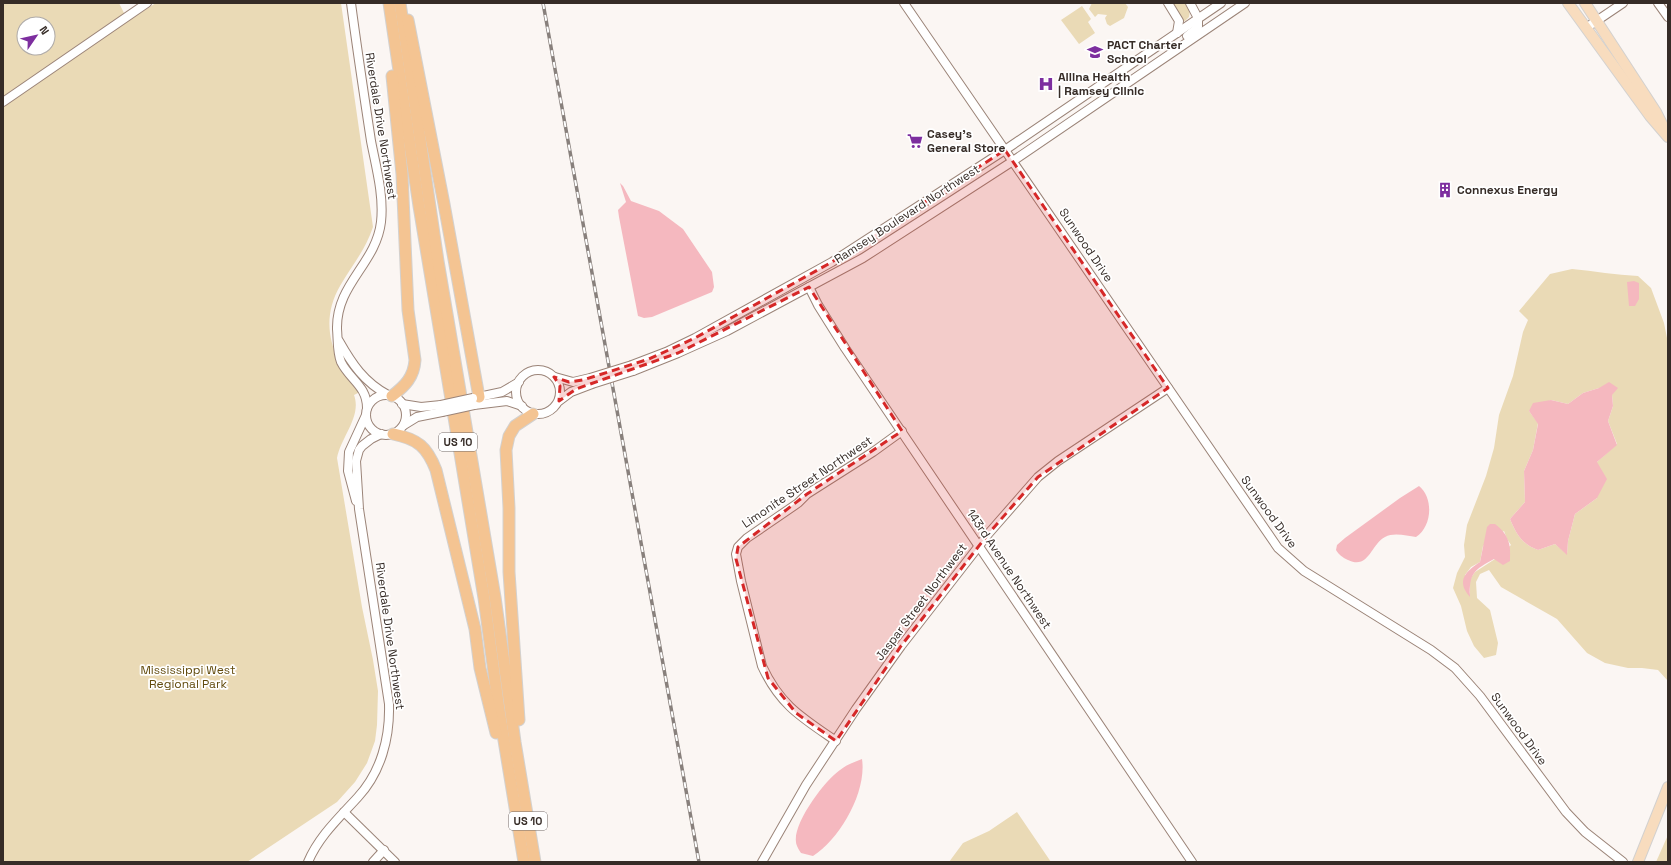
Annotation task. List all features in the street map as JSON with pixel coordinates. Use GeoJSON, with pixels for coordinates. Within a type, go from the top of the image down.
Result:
{"type":"FeatureCollection","features":[{"type":"Feature","properties":{"kind":"highway","name":"US 10"},"geometry":{"type":"LineString","coordinates":[[389,3],[430,276],[484,598],[499,710],[524,862]]}},
{"type":"Feature","properties":{"kind":"highway","name":"US 10"},"geometry":{"type":"LineString","coordinates":[[400,3],[438,261],[494,597],[534,862]]}},
{"type":"Feature","properties":{"kind":"highway"},"geometry":{"type":"LineString","coordinates":[[404,3],[412,33],[434,148],[475,400]]}},
{"type":"Feature","properties":{"kind":"highway"},"geometry":{"type":"LineString","coordinates":[[390,396],[402,389],[410,378],[415,360],[408,310],[404,203],[392,69],[391,21]]}},
{"type":"Feature","properties":{"kind":"highway"},"geometry":{"type":"LineString","coordinates":[[521,781],[520,735],[509,572],[509,508],[506,450],[509,436],[515,426],[534,414]]}},
{"type":"Feature","properties":{"kind":"highway"},"geometry":{"type":"LineString","coordinates":[[393,434],[408,437],[421,445],[431,458],[436,470],[474,629],[480,668],[517,822]]}},
{"type":"Feature","properties":{"kind":"main road"},"geometry":{"type":"LineString","coordinates":[[1568,3],[1650,116],[1668,136]]}},
{"type":"Feature","properties":{"kind":"main road"},"geometry":{"type":"LineString","coordinates":[[1585,3],[1656,112],[1668,136]]}},
{"type":"Feature","properties":{"kind":"main road"},"geometry":{"type":"LineString","coordinates":[[1638,862],[1668,788]]}},
{"type":"Feature","properties":{"kind":"street"},"geometry":{"type":"LineString","coordinates":[[3,102],[148,3]]}},
{"type":"Feature","properties":{"kind":"street","name":"Riverdale Drive Northwest"},"geometry":{"type":"LineString","coordinates":[[351,3],[358,59],[380,191],[381,222],[378,235],[370,254],[347,287],[338,316],[339,353],[342,362],[364,393],[367,411],[352,444],[348,461],[350,482],[359,509]]}},
{"type":"Feature","properties":{"kind":"street","name":"Sunwood Drive"},"geometry":{"type":"LineString","coordinates":[[904,3],[1258,521],[1283,554],[1310,575],[1431,650],[1455,668],[1480,696],[1566,812],[1585,832],[1623,862]]}},
{"type":"Feature","properties":{"kind":"street"},"geometry":{"type":"LineString","coordinates":[[1168,3],[1178,21],[1177,33]]}},
{"type":"Feature","properties":{"kind":"street"},"geometry":{"type":"LineString","coordinates":[[1111,94],[1116,84],[1194,32],[1198,27],[1198,18],[1190,3]]}},
{"type":"Feature","properties":{"kind":"street","name":"Ramsey Boulevard Northwest"},"geometry":{"type":"LineString","coordinates":[[632,368],[696,338],[802,279],[882,230],[1005,150],[1221,3]]}},
{"type":"Feature","properties":{"kind":"street","name":"Ramsey Boulevard Northwest"},"geometry":{"type":"LineString","coordinates":[[559,401],[571,392],[591,381],[678,353],[726,330],[863,258],[1013,161],[1245,3]]}},
{"type":"Feature","properties":{"kind":"street"},"geometry":{"type":"LineString","coordinates":[[1586,28],[1623,3]]}},
{"type":"Feature","properties":{"kind":"street"},"geometry":{"type":"LineString","coordinates":[[1658,3],[1668,17]]}},
{"type":"Feature","properties":{"kind":"street","name":"143rd Avenue Northwest"},"geometry":{"type":"LineString","coordinates":[[809,287],[823,313],[1192,862]]}},
{"type":"Feature","properties":{"kind":"street","name":"Riverdale Drive Northwest"},"geometry":{"type":"LineString","coordinates":[[338,338],[358,372],[372,386],[390,396]]}},
{"type":"Feature","properties":{"kind":"street"},"geometry":{"type":"LineString","coordinates":[[441,408],[402,404],[390,396],[376,398],[367,411],[370,427],[381,434],[393,434],[403,425],[418,416],[441,408],[502,392],[519,381],[526,373],[537,370],[545,371],[554,377],[560,390],[559,401],[548,412],[541,414],[534,414],[522,406],[507,401],[475,400]]}},
{"type":"Feature","properties":{"kind":"street","name":"Ramsey Boulevard Northwest"},"geometry":{"type":"LineString","coordinates":[[554,377],[573,382],[591,381]]}},
{"type":"Feature","properties":{"kind":"street"},"geometry":{"type":"LineString","coordinates":[[519,381],[516,394],[522,406]]}},
{"type":"Feature","properties":{"kind":"street","name":"Jaspar Street Northwest"},"geometry":{"type":"LineString","coordinates":[[762,862],[806,785],[836,740],[898,652],[979,546],[1038,478],[1058,461],[1168,388]]}},
{"type":"Feature","properties":{"kind":"street"},"geometry":{"type":"LineString","coordinates":[[402,404],[406,416],[403,425]]}},
{"type":"Feature","properties":{"kind":"street","name":"Limonite Street Northwest"},"geometry":{"type":"LineString","coordinates":[[836,740],[796,713],[776,691],[768,678],[762,666],[736,559],[738,547],[747,538],[798,503],[807,494],[873,452],[902,431]]}},
{"type":"Feature","properties":{"kind":"street","name":"Riverdale Drive Northwest"},"geometry":{"type":"LineString","coordinates":[[308,862],[320,839],[365,789],[374,775],[384,751],[389,721],[388,697],[359,509],[357,457],[362,446],[381,434]]}},
{"type":"Feature","properties":{"kind":"street"},"geometry":{"type":"LineString","coordinates":[[344,812],[395,862]]}},
{"type":"Feature","properties":{"kind":"street"},"geometry":{"type":"LineString","coordinates":[[373,862],[384,850]]}},
{"type":"Feature","properties":{"kind":"highlighted area"},"geometry":{"type":"Polygon","coordinates":[[[1005,150],[1168,388],[1038,477],[989,533],[901,646],[836,741],[796,713],[768,678],[736,559],[738,547],[807,494],[902,431],[809,287],[678,353],[576,389],[559,401],[560,386],[554,377],[569,382],[583,380],[649,359],[695,338],[832,262],[1005,150]]]}},
{"type":"Feature","properties":{"kind":"green space","name":"Mississippi West Regional Park"},"geometry":{"type":"Polygon","coordinates":[[[3,3],[119,3],[128,21],[156,3],[341,3],[373,227],[370,236],[358,258],[333,300],[330,314],[330,328],[332,342],[342,368],[360,392],[354,395],[356,403],[353,419],[337,458],[362,607],[378,691],[377,725],[375,741],[367,763],[355,782],[337,802],[247,862],[3,862],[3,3]]]}},
{"type":"Feature","properties":{"kind":"green space"},"geometry":{"type":"Polygon","coordinates":[[[1092,3],[1125,3],[1128,7],[1124,18],[1110,26],[1107,24],[1105,18],[1107,15],[1098,14],[1095,17],[1089,9],[1092,3]]]}},
{"type":"Feature","properties":{"kind":"green space"},"geometry":{"type":"Polygon","coordinates":[[[1172,3],[1186,3],[1190,10],[1189,17],[1185,21],[1181,21],[1172,3]]]}},
{"type":"Feature","properties":{"kind":"green space"},"geometry":{"type":"Polygon","coordinates":[[[1082,6],[1091,19],[1088,22],[1095,33],[1079,44],[1061,20],[1082,6]]]}},
{"type":"Feature","properties":{"kind":"green space"},"geometry":{"type":"Polygon","coordinates":[[[1572,269],[1638,276],[1651,288],[1664,323],[1668,343],[1668,681],[1658,670],[1628,668],[1605,663],[1587,653],[1557,619],[1501,587],[1489,570],[1480,574],[1476,582],[1477,598],[1490,610],[1498,643],[1496,655],[1484,658],[1474,646],[1467,631],[1461,606],[1453,588],[1457,573],[1465,557],[1464,545],[1467,525],[1486,476],[1494,448],[1499,415],[1513,376],[1523,332],[1528,320],[1519,311],[1550,274],[1572,269]],[[1599,388],[1583,393],[1568,404],[1551,400],[1529,411],[1538,423],[1533,450],[1524,471],[1525,502],[1510,519],[1524,542],[1538,550],[1555,544],[1567,554],[1568,541],[1575,514],[1597,498],[1597,462],[1617,444],[1608,421],[1613,406],[1612,395],[1599,388]],[[1504,531],[1483,546],[1480,562],[1471,567],[1465,575],[1470,596],[1470,579],[1475,572],[1495,559],[1511,545],[1504,531]]]}},
{"type":"Feature","properties":{"kind":"green space"},"geometry":{"type":"Polygon","coordinates":[[[1017,812],[1051,862],[949,862],[963,843],[989,831],[1017,812]]]}},
{"type":"Feature","properties":{"kind":"green space"},"geometry":{"type":"Polygon","coordinates":[[[1668,835],[1668,862],[1656,862],[1668,835]]]}},
{"type":"Feature","properties":{"kind":"shaded area"},"geometry":{"type":"Polygon","coordinates":[[[620,183],[631,201],[659,211],[683,229],[712,272],[714,287],[712,292],[652,317],[644,318],[638,316],[618,210],[626,202],[620,183]]]}},
{"type":"Feature","properties":{"kind":"shaded area"},"geometry":{"type":"Polygon","coordinates":[[[1634,281],[1639,283],[1639,299],[1635,306],[1629,306],[1627,282],[1634,281]]]}},
{"type":"Feature","properties":{"kind":"shaded area"},"geometry":{"type":"Polygon","coordinates":[[[1609,382],[1618,388],[1612,395],[1613,406],[1608,421],[1617,445],[1597,462],[1607,479],[1597,498],[1575,514],[1568,541],[1567,555],[1555,544],[1538,550],[1533,548],[1524,542],[1510,519],[1525,502],[1524,471],[1533,450],[1538,424],[1529,411],[1533,403],[1551,400],[1568,404],[1583,393],[1599,388],[1609,382]]]}},
{"type":"Feature","properties":{"kind":"shaded area"},"geometry":{"type":"Polygon","coordinates":[[[1419,486],[1424,491],[1427,498],[1429,512],[1428,520],[1425,526],[1416,537],[1396,535],[1385,537],[1380,540],[1369,555],[1361,562],[1348,560],[1338,553],[1336,550],[1337,545],[1345,538],[1419,486]]]}},
{"type":"Feature","properties":{"kind":"shaded area"},"geometry":{"type":"Polygon","coordinates":[[[1490,524],[1495,524],[1506,536],[1510,550],[1510,561],[1503,565],[1494,559],[1477,570],[1472,577],[1470,597],[1464,586],[1464,577],[1470,569],[1480,562],[1487,527],[1490,524]]]}},
{"type":"Feature","properties":{"kind":"shaded area"},"geometry":{"type":"Polygon","coordinates":[[[862,759],[860,786],[856,800],[842,827],[823,848],[813,856],[801,853],[796,843],[796,834],[811,803],[834,775],[853,762],[862,759]]]}},
{"type":"Feature","properties":{"kind":"railway"},"geometry":{"type":"LineString","coordinates":[[543,3],[699,862]]}},
{"type":"Feature","properties":{"kind":"place","name":"PACT Charter School"},"geometry":{"type":"Point","coordinates":[1095,52]}},
{"type":"Feature","properties":{"kind":"place","name":"Allina Health | Ramsey Clinic"},"geometry":{"type":"Point","coordinates":[1046,84]}},
{"type":"Feature","properties":{"kind":"place","name":"Casey's General Store"},"geometry":{"type":"Point","coordinates":[915,141]}},
{"type":"Feature","properties":{"kind":"place","name":"Connexus Energy"},"geometry":{"type":"Point","coordinates":[1445,190]}}]}
